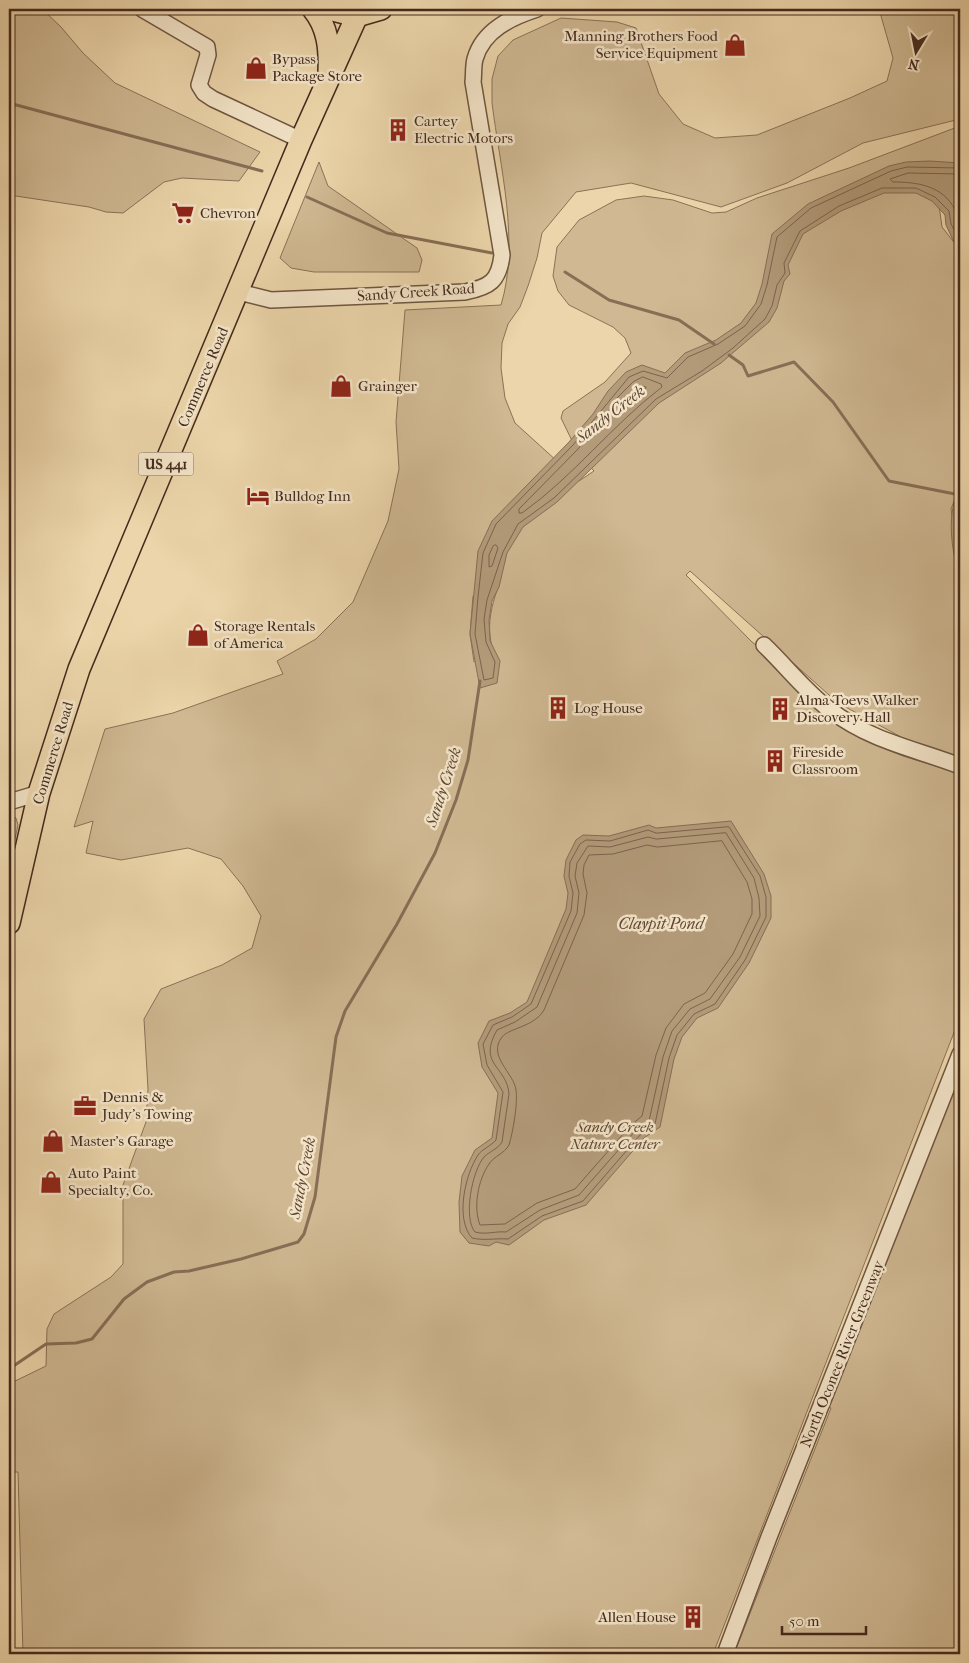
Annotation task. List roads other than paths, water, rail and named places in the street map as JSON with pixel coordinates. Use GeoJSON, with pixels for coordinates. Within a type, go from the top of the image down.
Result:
{"type":"FeatureCollection","features":[{"type":"Feature","properties":{"kind":"highway"},"geometry":{"type":"LineString","coordinates":[[313,9],[323,24],[327,36],[330,52],[329,76]]}},
{"type":"Feature","properties":{"kind":"highway"},"geometry":{"type":"LineString","coordinates":[[329,9],[358,12],[381,9]]}},
{"type":"Feature","properties":{"kind":"highway","name":"Commerce Road"},"geometry":{"type":"LineString","coordinates":[[9,923],[39,792],[79,669],[239,292],[301,140],[358,12]]}},
{"type":"Feature","properties":{"kind":"street"},"geometry":{"type":"LineString","coordinates":[[142,9],[207,46],[208,55],[199,86],[204,93],[212,99],[301,140]]}},
{"type":"Feature","properties":{"kind":"street","name":"Sandy Creek Road"},"geometry":{"type":"LineString","coordinates":[[239,292],[265,300],[308,299],[465,292],[490,284],[500,268],[502,255],[473,82],[475,58],[484,40],[513,16],[537,9]]}},
{"type":"Feature","properties":{"kind":"street"},"geometry":{"type":"LineString","coordinates":[[764,645],[790,669],[810,694],[847,721],[881,740],[960,766]]}},
{"type":"Feature","properties":{"kind":"street"},"geometry":{"type":"LineString","coordinates":[[9,802],[39,792]]}},
{"type":"Feature","properties":{"kind":"street","name":"North Oconee River Greenway"},"geometry":{"type":"LineString","coordinates":[[725,1654],[769,1537],[960,1054]]}},
{"type":"Feature","properties":{"kind":"water"},"geometry":{"type":"Polygon","coordinates":[[[906,162],[960,163],[960,247],[953,240],[946,225],[945,215],[932,201],[916,193],[884,193],[841,211],[803,234],[788,265],[790,274],[784,281],[777,308],[769,322],[721,363],[659,403],[557,502],[523,527],[507,553],[499,587],[492,601],[489,620],[490,641],[500,661],[497,683],[480,688],[470,634],[478,551],[492,521],[569,442],[593,414],[608,391],[626,372],[642,365],[665,373],[685,353],[716,340],[741,323],[756,303],[762,284],[772,234],[808,204],[889,166],[906,162]]]}},
{"type":"Feature","properties":{"kind":"water"},"geometry":{"type":"Polygon","coordinates":[[[960,486],[960,578],[952,544],[951,520],[960,486]]]}},
{"type":"Feature","properties":{"kind":"water","name":"Claypit Pond"},"geometry":{"type":"Polygon","coordinates":[[[731,821],[764,874],[771,896],[771,918],[749,963],[718,1008],[697,1018],[682,1037],[674,1059],[660,1127],[644,1138],[586,1205],[544,1220],[509,1245],[496,1242],[489,1246],[469,1243],[460,1232],[459,1202],[462,1176],[475,1150],[492,1138],[498,1093],[482,1067],[478,1043],[489,1021],[510,1013],[527,1002],[566,909],[568,893],[564,876],[566,860],[576,840],[583,835],[609,836],[649,825],[656,828],[731,821]]]}},
{"type":"Feature","properties":{"kind":"waterway"},"geometry":{"type":"LineString","coordinates":[[9,103],[262,171]]}},
{"type":"Feature","properties":{"kind":"waterway"},"geometry":{"type":"LineString","coordinates":[[307,197],[387,233],[492,253]]}},
{"type":"Feature","properties":{"kind":"waterway"},"geometry":{"type":"LineString","coordinates":[[565,272],[609,300],[679,320],[714,344]]}},
{"type":"Feature","properties":{"kind":"waterway"},"geometry":{"type":"LineString","coordinates":[[729,355],[743,365],[748,376],[794,362],[833,402],[889,481],[960,495]]}},
{"type":"Feature","properties":{"kind":"waterway","name":"Sandy Creek"},"geometry":{"type":"LineString","coordinates":[[9,1369],[46,1344],[76,1343],[92,1339],[124,1299],[147,1282],[174,1272],[189,1271],[241,1259],[298,1242],[304,1234],[315,1197],[336,1037],[345,1011],[397,924],[435,853],[456,800],[468,760],[480,681]]}},
{"type":"Feature","properties":{"kind":"place","name":"Manning Brothers Food Service Equipment"},"geometry":{"type":"Point","coordinates":[735,45]}},
{"type":"Feature","properties":{"kind":"place","name":"Bypass Package Store"},"geometry":{"type":"Point","coordinates":[256,68]}},
{"type":"Feature","properties":{"kind":"place","name":"Cartey Electric Motors"},"geometry":{"type":"Point","coordinates":[398,130]}},
{"type":"Feature","properties":{"kind":"place","name":"Chevron"},"geometry":{"type":"Point","coordinates":[183,213]}},
{"type":"Feature","properties":{"kind":"place","name":"Grainger"},"geometry":{"type":"Point","coordinates":[341,386]}},
{"type":"Feature","properties":{"kind":"place","name":"Bulldog Inn"},"geometry":{"type":"Point","coordinates":[258,496]}},
{"type":"Feature","properties":{"kind":"place","name":"Storage Rentals of America"},"geometry":{"type":"Point","coordinates":[198,635]}},
{"type":"Feature","properties":{"kind":"place","name":"Log House"},"geometry":{"type":"Point","coordinates":[558,708]}},
{"type":"Feature","properties":{"kind":"place","name":"Alma Toevs Walker Discovery Hall"},"geometry":{"type":"Point","coordinates":[780,709]}},
{"type":"Feature","properties":{"kind":"place","name":"Fireside Classroom"},"geometry":{"type":"Point","coordinates":[775,761]}},
{"type":"Feature","properties":{"kind":"place","name":"Dennis & Judy's Towing"},"geometry":{"type":"Point","coordinates":[85,1106]}},
{"type":"Feature","properties":{"kind":"place","name":"Master's Garage"},"geometry":{"type":"Point","coordinates":[53,1141]}},
{"type":"Feature","properties":{"kind":"place","name":"Auto Paint Specialty, Co."},"geometry":{"type":"Point","coordinates":[51,1182]}},
{"type":"Feature","properties":{"kind":"place","name":"Allen House"},"geometry":{"type":"Point","coordinates":[693,1617]}},
{"type":"Feature","properties":{"kind":"park label","name":"Sandy Creek Nature Center"},"geometry":{"type":"Point","coordinates":[615,1136]}}]}
